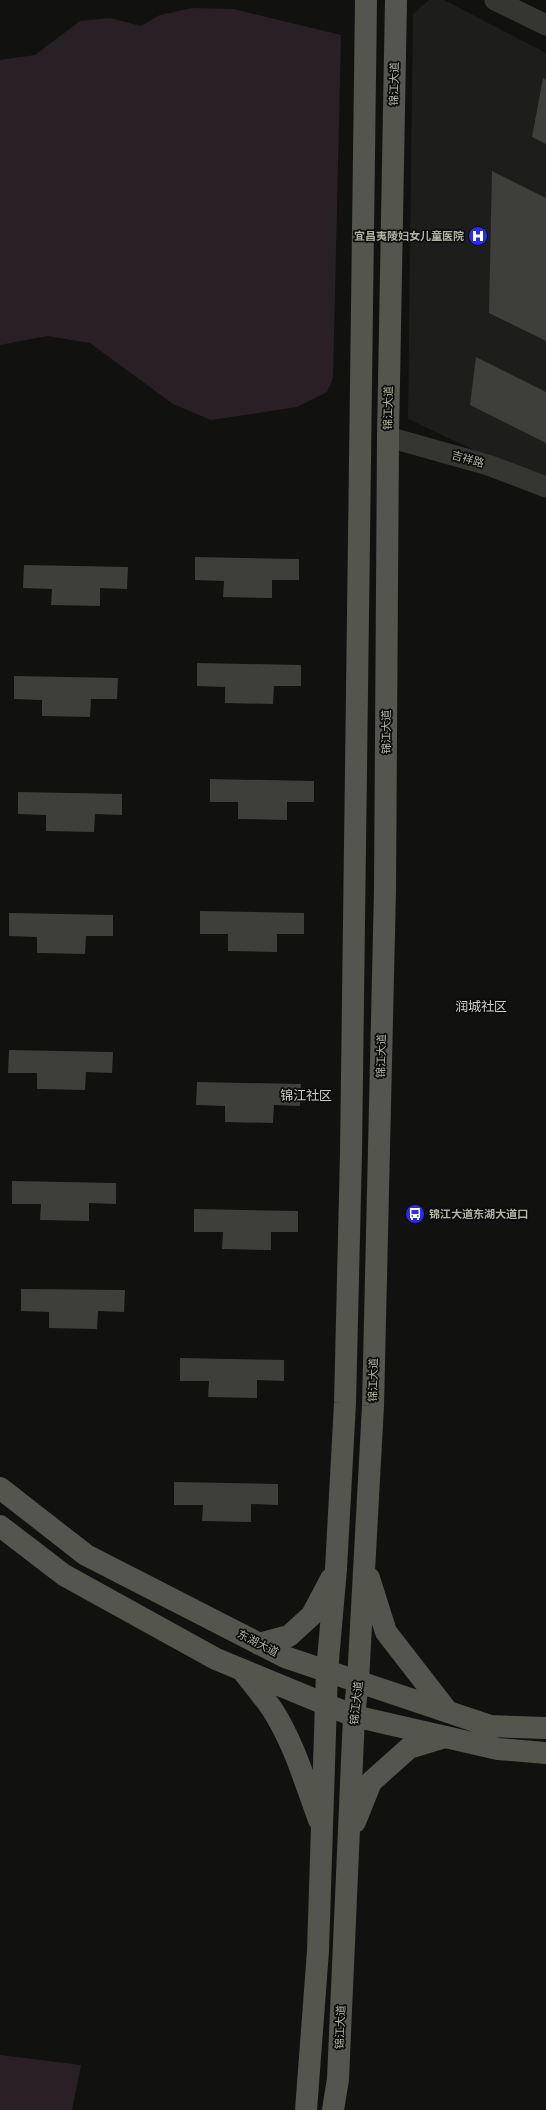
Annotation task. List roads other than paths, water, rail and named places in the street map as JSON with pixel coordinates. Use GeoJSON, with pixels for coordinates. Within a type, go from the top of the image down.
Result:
{"type":"FeatureCollection","features":[{"type":"Feature","properties":{"kind":"main road"},"geometry":{"type":"LineString","coordinates":[[306,2110],[318,1952],[327,1672],[336,1569],[346,1403],[351,1153],[366,0]]}},
{"type":"Feature","properties":{"kind":"main road","name":"锦江大道"},"geometry":{"type":"LineString","coordinates":[[333,2110],[338,2079],[354,1716],[358,1681],[373,1406],[384,898],[388,437],[396,0]]}},
{"type":"Feature","properties":{"kind":"main road","name":"东湖大道"},"geometry":{"type":"LineString","coordinates":[[0,1488],[86,1555],[285,1657],[490,1726],[546,1728]]}},
{"type":"Feature","properties":{"kind":"main road"},"geometry":{"type":"LineString","coordinates":[[0,1526],[64,1575],[216,1659],[354,1716],[498,1749],[546,1753]]}},
{"type":"Feature","properties":{"kind":"main road"},"geometry":{"type":"LineString","coordinates":[[365,1565],[386,1632],[448,1712]]}},
{"type":"Feature","properties":{"kind":"main road"},"geometry":{"type":"LineString","coordinates":[[259,1644],[289,1636],[312,1615],[336,1569]]}},
{"type":"Feature","properties":{"kind":"main road"},"geometry":{"type":"LineString","coordinates":[[241,1669],[272,1710],[286,1736],[299,1762],[323,1831]]}},
{"type":"Feature","properties":{"kind":"main road"},"geometry":{"type":"LineString","coordinates":[[349,1836],[371,1782],[409,1748],[446,1737]]}},
{"type":"Feature","properties":{"kind":"street"},"geometry":{"type":"LineString","coordinates":[[495,0],[546,25]]}},
{"type":"Feature","properties":{"kind":"street","name":"吉祥路"},"geometry":{"type":"LineString","coordinates":[[388,437],[488,465],[546,487]]}},
{"type":"Feature","properties":{"kind":"place","name":"宜昌夷陵妇女儿童医院"},"geometry":{"type":"Point","coordinates":[478,236]}},
{"type":"Feature","properties":{"kind":"place","name":"锦江大道东湖大道口"},"geometry":{"type":"Point","coordinates":[415,1214]}},
{"type":"Feature","properties":{"kind":"district","name":"润城社区"},"geometry":{"type":"Point","coordinates":[481,1006]}},
{"type":"Feature","properties":{"kind":"district","name":"锦江社区"},"geometry":{"type":"Point","coordinates":[306,1095]}}]}
